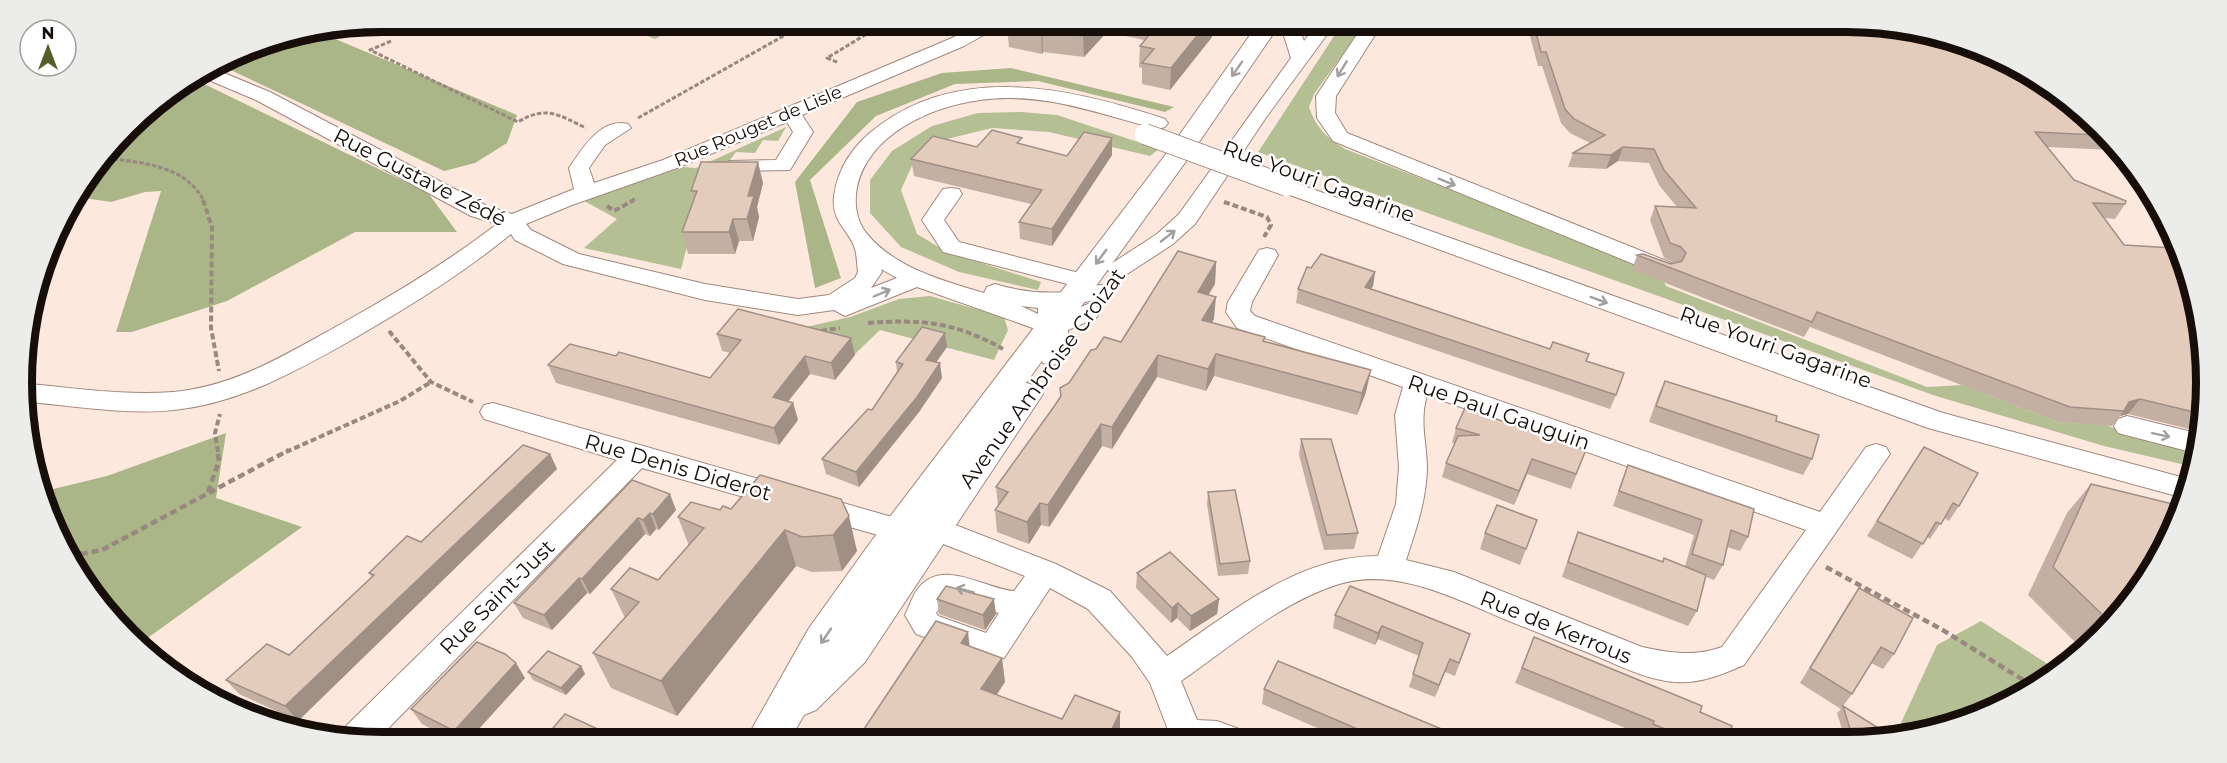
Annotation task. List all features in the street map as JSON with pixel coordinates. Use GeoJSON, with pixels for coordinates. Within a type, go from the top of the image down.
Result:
{"type":"FeatureCollection","features":[{"type":"Feature","properties":{"kind":"main road","name":"Avenue Ambroise Croizat"},"geometry":{"type":"LineString","coordinates":[[772,732],[823,639],[917,530],[1263,32]]}},
{"type":"Feature","properties":{"kind":"main road","name":"Avenue Ambroise Croizat"},"geometry":{"type":"LineString","coordinates":[[772,732],[851,650],[968,439],[1063,317],[1211,145],[1283,32]]}},
{"type":"Feature","properties":{"kind":"street","name":"Rue Rouget de Lisle"},"geometry":{"type":"LineString","coordinates":[[32,393],[128,402],[174,401],[223,392],[284,367],[376,315],[458,265],[513,222],[586,193],[670,164],[979,32]]}},
{"type":"Feature","properties":{"kind":"street"},"geometry":{"type":"LineString","coordinates":[[1295,32],[1293,36],[1300,58]]}},
{"type":"Feature","properties":{"kind":"street"},"geometry":{"type":"LineString","coordinates":[[1151,128],[1080,112],[1030,104],[984,106],[947,112],[904,131],[873,158],[864,171],[860,183],[859,205],[877,238],[915,270],[999,305],[1063,317],[1165,239],[1187,219],[1320,32]]}},
{"type":"Feature","properties":{"kind":"street"},"geometry":{"type":"LineString","coordinates":[[1368,32],[1326,96],[1323,106],[1324,116],[1340,137],[1666,269]]}},
{"type":"Feature","properties":{"kind":"street","name":"Rue Gustave Zédé"},"geometry":{"type":"LineString","coordinates":[[213,75],[263,96],[479,211],[513,222],[524,235],[571,259],[705,292]]}},
{"type":"Feature","properties":{"kind":"street"},"geometry":{"type":"LineString","coordinates":[[880,267],[847,219],[844,207],[845,183],[850,170],[871,143],[914,112],[961,98],[1033,92],[1089,100],[1151,128]]}},
{"type":"Feature","properties":{"kind":"street"},"geometry":{"type":"LineString","coordinates":[[736,165],[783,166],[802,132],[791,113]]}},
{"type":"Feature","properties":{"kind":"street","name":"Rue Youri Gagarine"},"geometry":{"type":"LineString","coordinates":[[1151,128],[1926,417],[2179,487]]}},
{"type":"Feature","properties":{"kind":"street"},"geometry":{"type":"LineString","coordinates":[[586,193],[579,168],[598,141],[614,132]]}},
{"type":"Feature","properties":{"kind":"street"},"geometry":{"type":"LineString","coordinates":[[951,194],[933,220],[951,247],[1063,317]]}},
{"type":"Feature","properties":{"kind":"street","name":"Rue Paul Gauguin"},"geometry":{"type":"LineString","coordinates":[[1267,255],[1240,302],[1238,312],[1246,322],[1825,525]]}},
{"type":"Feature","properties":{"kind":"street"},"geometry":{"type":"LineString","coordinates":[[705,292],[798,307],[817,306],[850,294],[880,267],[915,270]]}},
{"type":"Feature","properties":{"kind":"street"},"geometry":{"type":"LineString","coordinates":[[705,292],[769,313],[790,317],[809,316],[854,305],[915,270]]}},
{"type":"Feature","properties":{"kind":"street"},"geometry":{"type":"LineString","coordinates":[[1389,567],[1410,504],[1413,467],[1408,415],[1417,383]]}},
{"type":"Feature","properties":{"kind":"street","name":"Rue Denis Diderot"},"geometry":{"type":"LineString","coordinates":[[493,412],[637,456],[917,530],[1046,572],[1099,600],[1143,648],[1163,676],[1185,732]]}},
{"type":"Feature","properties":{"kind":"street"},"geometry":{"type":"LineString","coordinates":[[2127,426],[2190,442]]}},
{"type":"Feature","properties":{"kind":"street","name":"Rue de Kerrous"},"geometry":{"type":"LineString","coordinates":[[1163,676],[1250,616],[1300,586],[1339,572],[1389,567],[1443,581],[1639,660],[1674,668],[1708,666],[1733,656],[1876,454]]}},
{"type":"Feature","properties":{"kind":"street","name":"Rue Saint-Just"},"geometry":{"type":"LineString","coordinates":[[364,731],[637,456]]}},
{"type":"Feature","properties":{"kind":"street"},"geometry":{"type":"LineString","coordinates":[[1021,604],[1046,572]]}},
{"type":"Feature","properties":{"kind":"street"},"geometry":{"type":"LineString","coordinates":[[851,650],[857,602]]}},
{"type":"Feature","properties":{"kind":"path"},"geometry":{"type":"LineString","coordinates":[[392,41],[370,50],[518,122],[533,111],[550,111],[614,132],[791,32]]}},
{"type":"Feature","properties":{"kind":"path"},"geometry":{"type":"LineString","coordinates":[[837,62],[827,58],[869,32]]}},
{"type":"Feature","properties":{"kind":"path"},"geometry":{"type":"LineString","coordinates":[[859,38],[867,42]]}},
{"type":"Feature","properties":{"kind":"path"},"geometry":{"type":"LineString","coordinates":[[112,159],[159,166],[186,178],[204,199],[214,241],[211,324],[223,392],[215,433],[219,461],[208,492]]}},
{"type":"Feature","properties":{"kind":"path"},"geometry":{"type":"LineString","coordinates":[[1204,195],[1267,217],[1271,225],[1257,253],[1267,255]]}},
{"type":"Feature","properties":{"kind":"path"},"geometry":{"type":"LineString","coordinates":[[376,315],[431,382],[493,412]]}},
{"type":"Feature","properties":{"kind":"path"},"geometry":{"type":"LineString","coordinates":[[862,324],[936,320],[975,332],[1063,317]]}},
{"type":"Feature","properties":{"kind":"path"},"geometry":{"type":"LineString","coordinates":[[817,331],[850,326]]}},
{"type":"Feature","properties":{"kind":"path"},"geometry":{"type":"LineString","coordinates":[[77,555],[102,550],[315,437],[400,400],[431,382]]}},
{"type":"Feature","properties":{"kind":"path"},"geometry":{"type":"LineString","coordinates":[[1804,555],[1941,629],[2026,682]]}},
{"type":"Feature","properties":{"kind":"green space"},"geometry":{"type":"Polygon","coordinates":[[[638,32],[668,32],[655,39],[638,32]]]}},
{"type":"Feature","properties":{"kind":"green space"},"geometry":{"type":"Polygon","coordinates":[[[1337,32],[1359,32],[1314,94],[1309,107],[1323,132],[1345,149],[1658,270],[1666,286],[1927,387],[1962,385],[2058,422],[2105,425],[2189,452],[2186,465],[2104,446],[1936,396],[1258,152],[1337,32]]]}},
{"type":"Feature","properties":{"kind":"green space"},"geometry":{"type":"Polygon","coordinates":[[[327,36],[517,115],[507,143],[475,163],[444,171],[227,68],[269,50],[327,36]]]}},
{"type":"Feature","properties":{"kind":"green space"},"geometry":{"type":"Polygon","coordinates":[[[1011,68],[1174,107],[1165,112],[1038,81],[955,84],[876,116],[810,180],[841,278],[815,288],[795,182],[857,102],[942,73],[1011,68]]]}},
{"type":"Feature","properties":{"kind":"green space"},"geometry":{"type":"Polygon","coordinates":[[[200,82],[428,193],[457,232],[355,232],[227,301],[132,332],[116,332],[161,191],[145,192],[111,202],[83,198],[104,168],[134,134],[168,104],[200,82]]]}},
{"type":"Feature","properties":{"kind":"green space"},"geometry":{"type":"Polygon","coordinates":[[[1021,112],[1057,115],[1159,149],[1150,156],[1049,132],[992,128],[947,139],[915,159],[901,190],[917,234],[947,252],[1041,282],[1038,290],[959,272],[901,247],[870,213],[870,180],[892,151],[932,126],[978,113],[1021,112]]]}},
{"type":"Feature","properties":{"kind":"green space"},"geometry":{"type":"Polygon","coordinates":[[[786,127],[778,141],[763,140],[755,153],[736,152],[727,164],[704,182],[681,269],[584,248],[617,219],[586,200],[683,167],[696,168],[786,127]]]}},
{"type":"Feature","properties":{"kind":"green space"},"geometry":{"type":"Polygon","coordinates":[[[930,296],[1004,317],[1008,330],[994,360],[880,330],[855,354],[741,324],[806,327],[850,317],[899,299],[930,296]]]}},
{"type":"Feature","properties":{"kind":"green space"},"geometry":{"type":"Polygon","coordinates":[[[226,433],[216,498],[302,527],[145,640],[118,612],[90,576],[68,536],[49,490],[107,476],[226,433]]]}},
{"type":"Feature","properties":{"kind":"green space"},"geometry":{"type":"Polygon","coordinates":[[[1981,621],[2050,666],[2021,685],[1979,705],[1936,720],[1899,728],[1937,645],[1981,621]]]}},
{"type":"Feature","properties":{"kind":"building"},"geometry":{"type":"Polygon","coordinates":[[[1056,32],[1087,32],[1083,36],[1056,32]]]}},
{"type":"Feature","properties":{"kind":"building"},"geometry":{"type":"Polygon","coordinates":[[[1152,32],[1200,32],[1171,68],[1142,63],[1154,49],[1140,46],[1152,32]]]}},
{"type":"Feature","properties":{"kind":"building"},"geometry":{"type":"Polygon","coordinates":[[[1536,32],[1868,32],[1936,43],[1979,58],[2021,78],[2059,104],[2094,135],[2035,132],[2074,180],[2126,201],[2125,204],[2093,203],[2124,245],[2169,248],[2184,291],[2193,336],[2196,382],[2194,412],[2140,399],[2129,402],[2124,411],[2070,407],[1817,312],[1812,322],[1637,255],[1643,254],[1671,264],[1682,261],[1686,253],[1681,247],[1670,243],[1655,206],[1696,208],[1664,170],[1654,149],[1623,147],[1611,155],[1573,153],[1605,135],[1574,119],[1565,109],[1546,52],[1541,52],[1536,32]]]}},
{"type":"Feature","properties":{"kind":"building"},"geometry":{"type":"Polygon","coordinates":[[[992,130],[1022,138],[1017,143],[1067,156],[1084,132],[1112,138],[1052,229],[1019,222],[1042,190],[911,159],[933,136],[977,147],[992,130]]]}},
{"type":"Feature","properties":{"kind":"building"},"geometry":{"type":"Polygon","coordinates":[[[701,162],[758,162],[748,196],[754,196],[747,219],[733,219],[729,232],[682,232],[697,191],[691,191],[701,162]]]}},
{"type":"Feature","properties":{"kind":"building"},"geometry":{"type":"Polygon","coordinates":[[[1178,251],[1216,262],[1198,292],[1216,297],[1202,320],[1265,337],[1263,341],[1371,370],[1362,393],[1216,354],[1208,369],[1158,355],[1112,427],[1101,424],[1048,505],[1040,503],[1027,522],[995,510],[1008,492],[996,487],[1061,396],[1060,388],[1069,383],[1091,350],[1096,349],[1104,337],[1121,342],[1178,251]]]}},
{"type":"Feature","properties":{"kind":"building"},"geometry":{"type":"Polygon","coordinates":[[[1321,254],[1375,272],[1365,287],[1550,349],[1553,342],[1589,354],[1586,361],[1624,373],[1616,395],[1298,289],[1307,267],[1311,268],[1321,254]]]}},
{"type":"Feature","properties":{"kind":"building"},"geometry":{"type":"Polygon","coordinates":[[[738,309],[851,338],[831,363],[805,356],[773,397],[793,403],[774,428],[548,365],[570,344],[616,356],[619,352],[710,378],[741,340],[717,334],[738,309]]]}},
{"type":"Feature","properties":{"kind":"building"},"geometry":{"type":"Polygon","coordinates":[[[922,327],[945,333],[926,360],[940,363],[917,397],[856,472],[822,459],[868,409],[872,410],[903,364],[896,362],[922,327]]]}},
{"type":"Feature","properties":{"kind":"building"},"geometry":{"type":"Polygon","coordinates":[[[1665,381],[1777,416],[1776,421],[1819,435],[1812,459],[1656,406],[1665,381]]]}},
{"type":"Feature","properties":{"kind":"building"},"geometry":{"type":"Polygon","coordinates":[[[1465,408],[1586,450],[1576,474],[1532,459],[1519,491],[1446,463],[1458,436],[1480,435],[1456,428],[1465,408]]]}},
{"type":"Feature","properties":{"kind":"building"},"geometry":{"type":"Polygon","coordinates":[[[1301,439],[1331,439],[1358,533],[1327,535],[1301,439]]]}},
{"type":"Feature","properties":{"kind":"building"},"geometry":{"type":"Polygon","coordinates":[[[523,445],[550,454],[285,706],[226,680],[267,644],[289,655],[374,575],[369,573],[407,536],[421,542],[523,445]]]}},
{"type":"Feature","properties":{"kind":"building"},"geometry":{"type":"Polygon","coordinates":[[[1924,447],[1978,473],[1959,506],[1953,503],[1941,524],[1936,522],[1923,544],[1877,521],[1924,447]]]}},
{"type":"Feature","properties":{"kind":"building"},"geometry":{"type":"Polygon","coordinates":[[[1628,465],[1754,509],[1748,537],[1731,530],[1723,565],[1692,554],[1702,520],[1619,491],[1628,465]]]}},
{"type":"Feature","properties":{"kind":"building"},"geometry":{"type":"Polygon","coordinates":[[[760,475],[841,499],[849,516],[833,535],[802,537],[785,530],[661,681],[593,653],[639,602],[611,589],[630,568],[658,580],[704,528],[678,517],[691,502],[720,510],[723,506],[731,509],[760,475]]]}},
{"type":"Feature","properties":{"kind":"building"},"geometry":{"type":"Polygon","coordinates":[[[632,480],[670,494],[653,514],[650,513],[643,520],[638,518],[582,579],[579,578],[544,615],[514,603],[632,480]]]}},
{"type":"Feature","properties":{"kind":"building"},"geometry":{"type":"Polygon","coordinates":[[[2091,484],[2173,504],[2137,576],[2105,617],[2053,567],[2091,484]]]}},
{"type":"Feature","properties":{"kind":"building"},"geometry":{"type":"Polygon","coordinates":[[[1235,490],[1250,561],[1220,564],[1208,492],[1235,490]]]}},
{"type":"Feature","properties":{"kind":"building"},"geometry":{"type":"Polygon","coordinates":[[[1497,505],[1537,520],[1526,549],[1485,533],[1497,505]]]}},
{"type":"Feature","properties":{"kind":"building"},"geometry":{"type":"Polygon","coordinates":[[[1578,532],[1663,562],[1664,558],[1706,575],[1697,611],[1568,562],[1578,532]]]}},
{"type":"Feature","properties":{"kind":"building"},"geometry":{"type":"Polygon","coordinates":[[[1170,552],[1219,599],[1191,616],[1178,603],[1172,608],[1137,573],[1170,552]]]}},
{"type":"Feature","properties":{"kind":"building"},"geometry":{"type":"Polygon","coordinates":[[[946,586],[994,599],[983,615],[937,599],[946,586]]]}},
{"type":"Feature","properties":{"kind":"building"},"geometry":{"type":"Polygon","coordinates":[[[1350,586],[1470,634],[1459,663],[1450,659],[1439,685],[1413,674],[1423,643],[1382,626],[1378,633],[1335,615],[1350,586]]]}},
{"type":"Feature","properties":{"kind":"building"},"geometry":{"type":"Polygon","coordinates":[[[1859,588],[1913,618],[1894,654],[1881,647],[1852,694],[1810,668],[1859,588]]]}},
{"type":"Feature","properties":{"kind":"building"},"geometry":{"type":"Polygon","coordinates":[[[936,621],[968,632],[961,643],[1002,658],[981,689],[1062,719],[1075,695],[1120,712],[1111,732],[862,732],[936,621]]]}},
{"type":"Feature","properties":{"kind":"building"},"geometry":{"type":"Polygon","coordinates":[[[1534,637],[1702,706],[1700,712],[1732,726],[1731,732],[1672,732],[1653,724],[1654,721],[1522,668],[1534,637]]]}},
{"type":"Feature","properties":{"kind":"building"},"geometry":{"type":"Polygon","coordinates":[[[477,642],[505,654],[516,663],[454,731],[411,709],[477,642]]]}},
{"type":"Feature","properties":{"kind":"building"},"geometry":{"type":"Polygon","coordinates":[[[548,651],[581,666],[561,688],[528,672],[548,651]]]}},
{"type":"Feature","properties":{"kind":"building"},"geometry":{"type":"Polygon","coordinates":[[[1278,661],[1449,732],[1364,732],[1264,689],[1278,661]]]}},
{"type":"Feature","properties":{"kind":"building"},"geometry":{"type":"Polygon","coordinates":[[[1843,706],[1881,730],[1868,731],[1851,732],[1843,706]]]}},
{"type":"Feature","properties":{"kind":"building"},"geometry":{"type":"Polygon","coordinates":[[[565,714],[600,730],[598,732],[550,732],[565,714]]]}}]}
